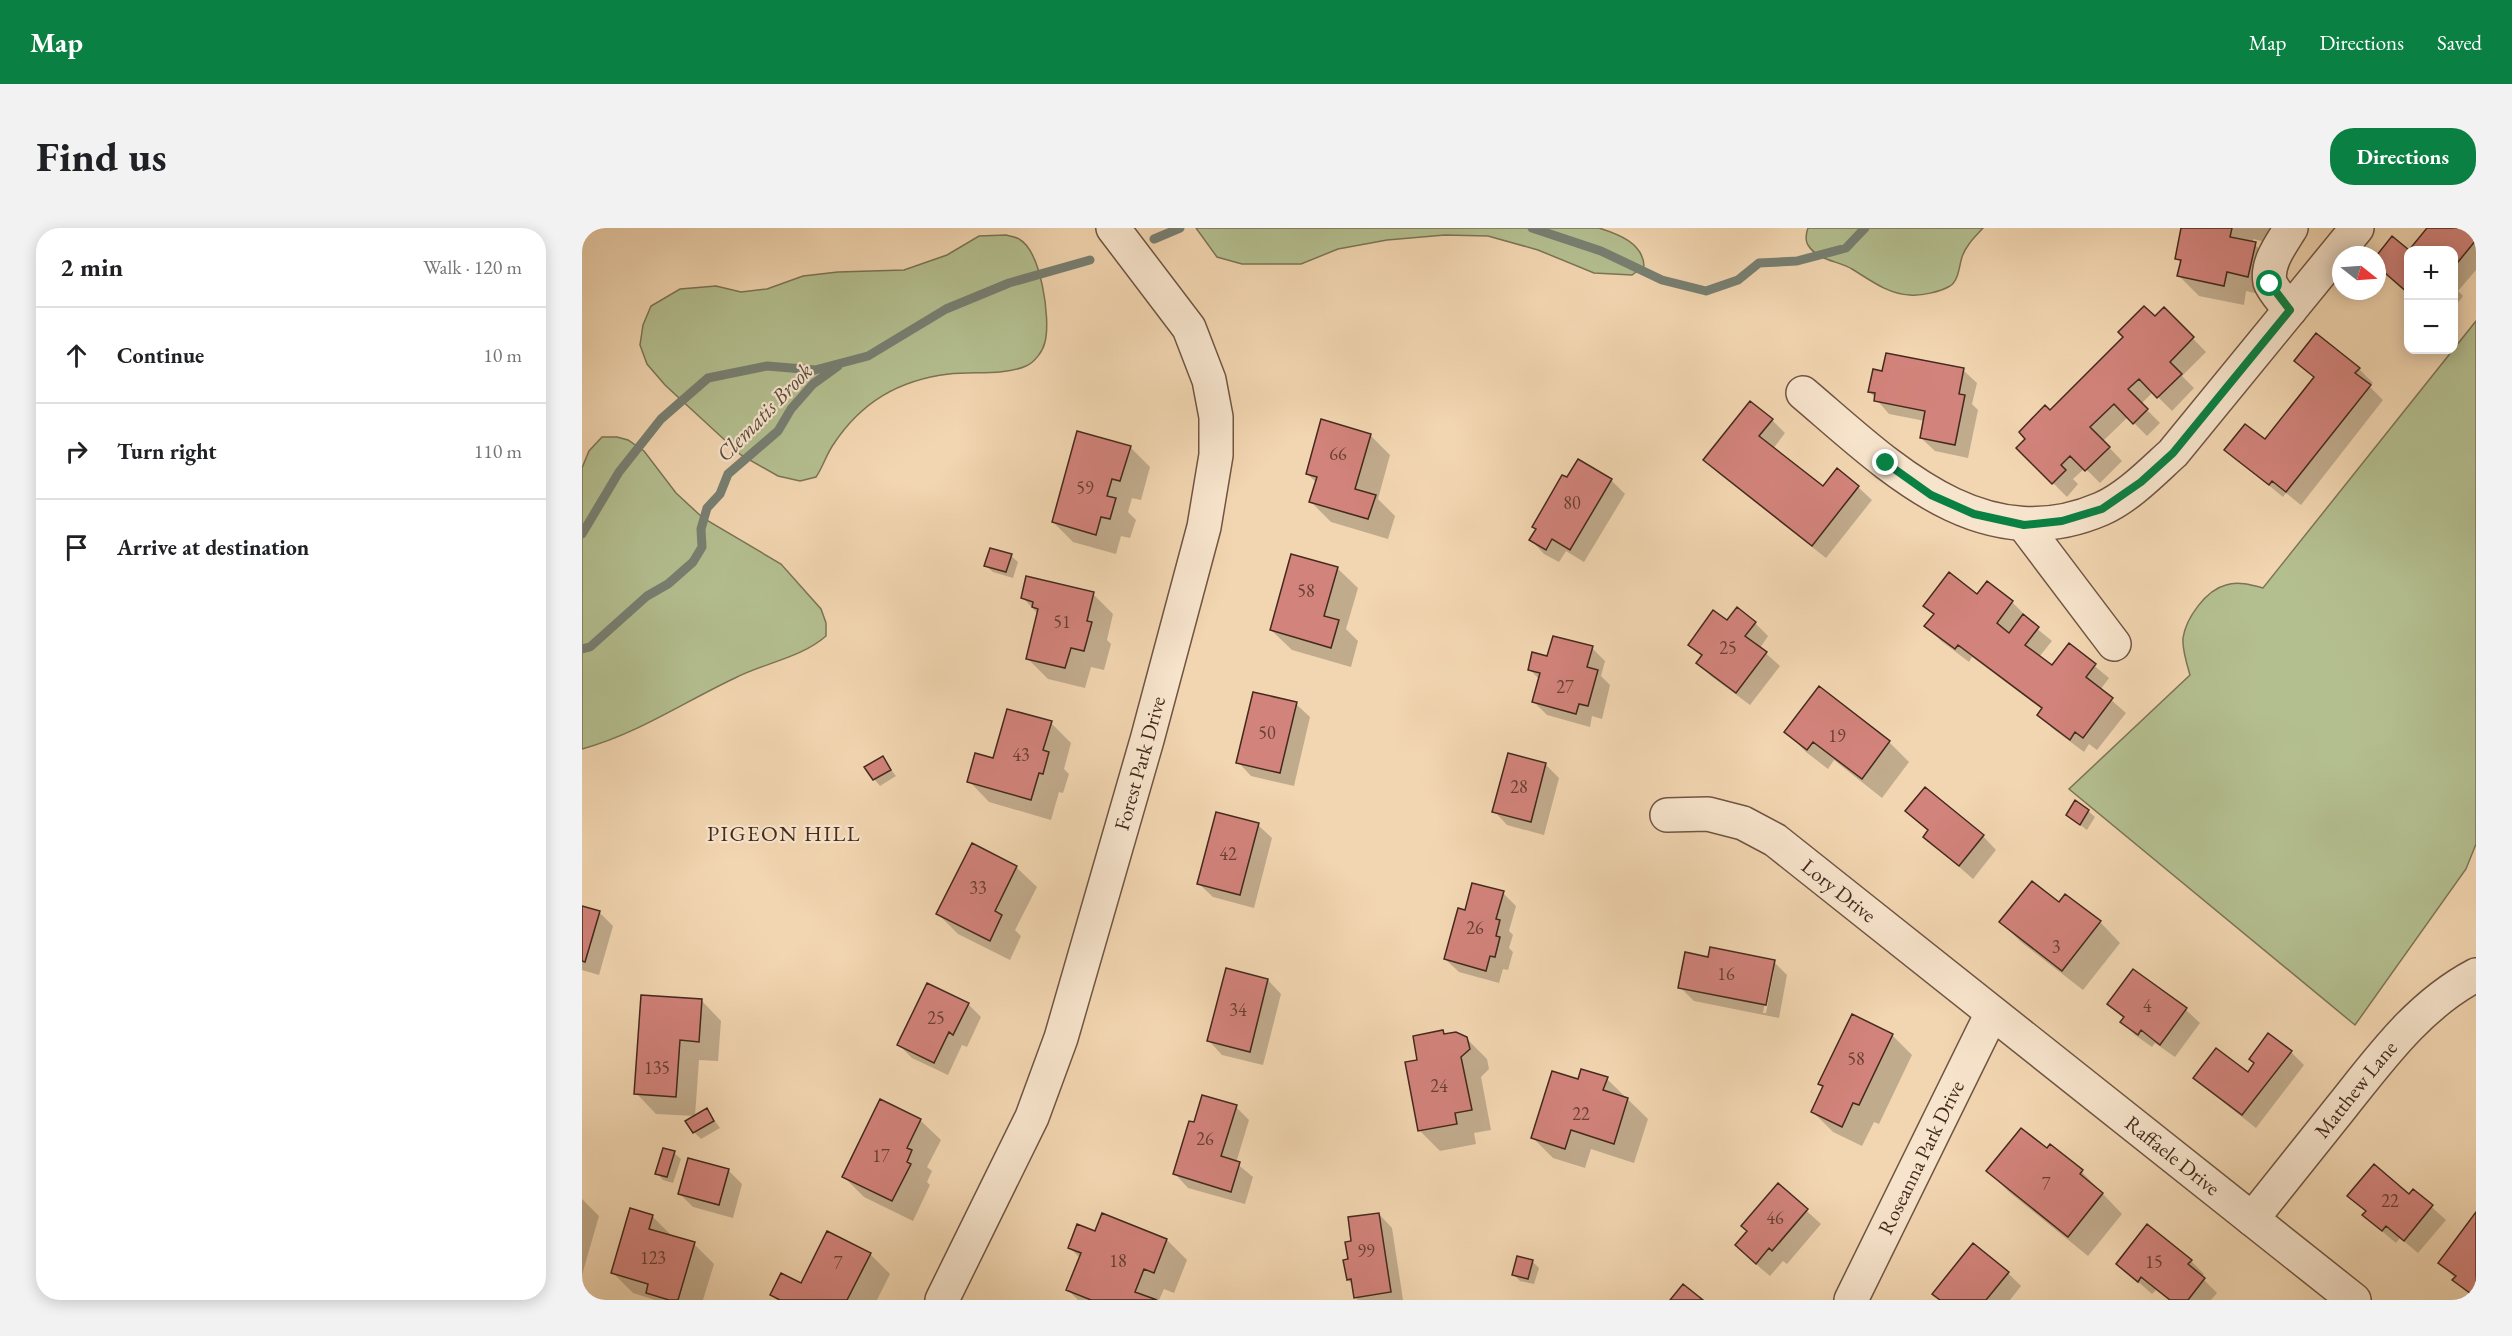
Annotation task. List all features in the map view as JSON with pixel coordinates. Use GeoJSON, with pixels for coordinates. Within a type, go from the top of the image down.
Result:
{"type":"FeatureCollection","features":[{"type":"Feature","properties":{"kind":"street","name":"Forest Park Drive"},"geometry":{"type":"LineString","coordinates":[[942,1300],[1032,1117],[1061,1038],[1147,740],[1201,539],[1216,456],[1216,417],[1209,380],[1189,328],[1113,228]]}},
{"type":"Feature","properties":{"kind":"street"},"geometry":{"type":"LineString","coordinates":[[2290,310],[2270,284],[2270,271],[2275,256],[2291,228]]}},
{"type":"Feature","properties":{"kind":"street"},"geometry":{"type":"LineString","coordinates":[[1803,393],[1886,463],[1931,495],[1974,514],[2024,525],[2062,521],[2102,509],[2141,482],[2173,453],[2357,228]]}},
{"type":"Feature","properties":{"kind":"street"},"geometry":{"type":"LineString","coordinates":[[2024,525],[2114,644]]}},
{"type":"Feature","properties":{"kind":"street","name":"Lory Drive"},"geometry":{"type":"LineString","coordinates":[[1667,815],[1708,814],[1743,823],[1775,840],[1992,1013]]}},
{"type":"Feature","properties":{"kind":"street","name":"Matthew Lane"},"geometry":{"type":"LineString","coordinates":[[2252,1219],[2383,1055],[2421,1012],[2476,975]]}},
{"type":"Feature","properties":{"kind":"street","name":"Raffaele Drive"},"geometry":{"type":"LineString","coordinates":[[1992,1013],[2354,1300]]}},
{"type":"Feature","properties":{"kind":"street","name":"Roseanna Park Drive"},"geometry":{"type":"LineString","coordinates":[[1851,1300],[1992,1013]]}},
{"type":"Feature","properties":{"kind":"green space"},"geometry":{"type":"Polygon","coordinates":[[[1196,228],[1599,228],[1614,233],[1634,245],[1643,258],[1644,266],[1632,275],[1594,273],[1538,250],[1488,236],[1445,235],[1387,240],[1338,249],[1301,264],[1242,264],[1217,257],[1196,228]]]}},
{"type":"Feature","properties":{"kind":"green space"},"geometry":{"type":"Polygon","coordinates":[[[1808,228],[1983,228],[1966,249],[1957,277],[1950,286],[1936,292],[1914,295],[1887,289],[1846,266],[1817,254],[1807,243],[1808,228]]]}},
{"type":"Feature","properties":{"kind":"green space"},"geometry":{"type":"Polygon","coordinates":[[[1006,235],[1018,238],[1027,246],[1042,286],[1047,331],[1044,345],[1038,356],[1029,364],[1017,369],[931,377],[898,388],[883,396],[869,405],[844,430],[816,477],[800,481],[778,476],[741,455],[665,385],[647,364],[640,345],[643,325],[651,306],[680,289],[716,286],[741,292],[767,289],[803,276],[838,272],[904,270],[947,255],[979,236],[1006,235]]]}},
{"type":"Feature","properties":{"kind":"green space"},"geometry":{"type":"Polygon","coordinates":[[[2476,321],[2476,844],[2466,869],[2355,1025],[2069,789],[2190,675],[2183,638],[2188,622],[2204,599],[2219,588],[2231,584],[2240,583],[2263,588],[2450,354],[2458,354],[2458,344],[2476,321]]]}},
{"type":"Feature","properties":{"kind":"green space"},"geometry":{"type":"Polygon","coordinates":[[[602,437],[628,440],[644,451],[676,493],[703,518],[781,564],[821,609],[826,623],[826,636],[805,650],[735,678],[622,735],[582,749],[582,468],[589,451],[602,437]]]}},
{"type":"Feature","properties":{"kind":"building"},"geometry":{"type":"Polygon","coordinates":[[[2181,228],[2232,228],[2230,237],[2256,242],[2248,277],[2227,272],[2224,286],[2177,276],[2181,260],[2175,259],[2181,228]]]}},
{"type":"Feature","properties":{"kind":"building"},"geometry":{"type":"Polygon","coordinates":[[[2427,228],[2476,228],[2476,240],[2458,262],[2458,246],[2412,246],[2427,228]]]}},
{"type":"Feature","properties":{"kind":"building"},"geometry":{"type":"Polygon","coordinates":[[[2392,236],[2404,246],[2404,290],[2386,274],[2386,246],[2384,246],[2392,236]]]}},
{"type":"Feature","properties":{"kind":"building"},"geometry":{"type":"Polygon","coordinates":[[[2144,306],[2155,316],[2164,307],[2194,337],[2170,362],[2182,374],[2157,398],[2139,379],[2128,389],[2148,409],[2133,424],[2114,404],[2090,427],[2110,447],[2085,471],[2070,456],[2061,465],[2066,470],[2052,484],[2016,448],[2025,439],[2019,432],[2045,405],[2050,410],[2123,337],[2118,332],[2144,306]]]}},
{"type":"Feature","properties":{"kind":"building"},"geometry":{"type":"Polygon","coordinates":[[[2316,333],[2360,368],[2355,373],[2371,385],[2286,492],[2272,481],[2269,485],[2224,450],[2245,424],[2265,439],[2314,377],[2294,361],[2316,333]]]}},
{"type":"Feature","properties":{"kind":"building"},"geometry":{"type":"Polygon","coordinates":[[[1886,353],[1964,368],[1959,394],[1965,395],[1955,445],[1920,438],[1925,411],[1874,401],[1875,393],[1868,392],[1873,369],[1882,371],[1886,353]]]}},
{"type":"Feature","properties":{"kind":"building"},"geometry":{"type":"Polygon","coordinates":[[[1750,401],[1773,419],[1759,436],[1823,486],[1837,468],[1859,486],[1812,546],[1703,460],[1750,401]]]}},
{"type":"Feature","properties":{"kind":"building"},"geometry":{"type":"Polygon","coordinates":[[[1321,419],[1371,434],[1355,489],[1376,495],[1368,519],[1309,502],[1317,477],[1306,474],[1321,419]]]}},
{"type":"Feature","properties":{"kind":"building"},"geometry":{"type":"Polygon","coordinates":[[[1077,431],[1131,446],[1120,481],[1112,479],[1107,496],[1116,498],[1110,519],[1101,517],[1096,535],[1052,522],[1077,431]]]}},
{"type":"Feature","properties":{"kind":"building"},"geometry":{"type":"Polygon","coordinates":[[[1578,459],[1612,479],[1570,550],[1552,539],[1546,550],[1529,540],[1536,529],[1532,527],[1562,475],[1567,477],[1578,459]]]}},
{"type":"Feature","properties":{"kind":"building"},"geometry":{"type":"Polygon","coordinates":[[[990,548],[1012,554],[1006,572],[984,566],[990,548]]]}},
{"type":"Feature","properties":{"kind":"building"},"geometry":{"type":"Polygon","coordinates":[[[1291,554],[1338,567],[1324,616],[1339,620],[1331,648],[1270,630],[1291,554]]]}},
{"type":"Feature","properties":{"kind":"building"},"geometry":{"type":"Polygon","coordinates":[[[1949,572],[1977,594],[1987,581],[2013,601],[1997,623],[2009,633],[2023,614],[2039,627],[2025,645],[2052,665],[2069,643],[2096,664],[2086,677],[2113,698],[2083,738],[2075,732],[2070,740],[2037,715],[2042,708],[1958,645],[1955,649],[1924,626],[1934,614],[1923,606],[1949,572]]]}},
{"type":"Feature","properties":{"kind":"building"},"geometry":{"type":"Polygon","coordinates":[[[1026,576],[1094,592],[1087,621],[1092,622],[1084,651],[1071,648],[1065,668],[1026,659],[1038,609],[1032,607],[1033,602],[1021,598],[1026,576]]]}},
{"type":"Feature","properties":{"kind":"building"},"geometry":{"type":"Polygon","coordinates":[[[1737,607],[1756,622],[1745,636],[1767,652],[1736,693],[1696,663],[1702,655],[1688,645],[1713,610],[1727,620],[1737,607]]]}},
{"type":"Feature","properties":{"kind":"building"},"geometry":{"type":"Polygon","coordinates":[[[1553,636],[1593,646],[1587,667],[1598,670],[1588,706],[1579,704],[1576,714],[1532,702],[1540,673],[1528,670],[1532,652],[1547,656],[1553,636]]]}},
{"type":"Feature","properties":{"kind":"building"},"geometry":{"type":"Polygon","coordinates":[[[1819,686],[1890,741],[1862,779],[1813,742],[1807,750],[1784,732],[1819,686]]]}},
{"type":"Feature","properties":{"kind":"building"},"geometry":{"type":"Polygon","coordinates":[[[1253,692],[1297,702],[1280,773],[1236,763],[1253,692]]]}},
{"type":"Feature","properties":{"kind":"building"},"geometry":{"type":"Polygon","coordinates":[[[1007,709],[1052,721],[1043,750],[1049,752],[1043,774],[1039,773],[1031,800],[967,782],[975,753],[993,758],[1007,709]]]}},
{"type":"Feature","properties":{"kind":"building"},"geometry":{"type":"Polygon","coordinates":[[[1508,753],[1546,763],[1531,822],[1492,812],[1508,753]]]}},
{"type":"Feature","properties":{"kind":"building"},"geometry":{"type":"Polygon","coordinates":[[[883,756],[891,770],[873,780],[864,767],[883,756]]]}},
{"type":"Feature","properties":{"kind":"building"},"geometry":{"type":"Polygon","coordinates":[[[1925,787],[1984,835],[1959,866],[1923,837],[1928,830],[1905,811],[1925,787]]]}},
{"type":"Feature","properties":{"kind":"building"},"geometry":{"type":"Polygon","coordinates":[[[2075,800],[2089,810],[2080,825],[2066,815],[2075,800]]]}},
{"type":"Feature","properties":{"kind":"building"},"geometry":{"type":"Polygon","coordinates":[[[1216,812],[1259,823],[1240,895],[1197,884],[1216,812]]]}},
{"type":"Feature","properties":{"kind":"building"},"geometry":{"type":"Polygon","coordinates":[[[972,843],[1017,866],[995,911],[1002,915],[990,941],[936,914],[972,843]]]}},
{"type":"Feature","properties":{"kind":"building"},"geometry":{"type":"Polygon","coordinates":[[[2032,881],[2059,902],[2065,894],[2101,921],[2062,971],[1999,922],[2032,881]]]}},
{"type":"Feature","properties":{"kind":"building"},"geometry":{"type":"Polygon","coordinates":[[[1472,883],[1504,891],[1496,919],[1500,920],[1496,936],[1500,937],[1495,957],[1490,956],[1486,971],[1444,959],[1458,908],[1465,910],[1472,883]]]}},
{"type":"Feature","properties":{"kind":"building"},"geometry":{"type":"Polygon","coordinates":[[[582,906],[600,911],[585,962],[582,961],[582,906]]]}},
{"type":"Feature","properties":{"kind":"building"},"geometry":{"type":"Polygon","coordinates":[[[1710,947],[1775,960],[1766,1005],[1678,988],[1685,952],[1708,957],[1710,947]]]}},
{"type":"Feature","properties":{"kind":"building"},"geometry":{"type":"Polygon","coordinates":[[[1226,968],[1268,979],[1250,1052],[1207,1041],[1226,968]]]}},
{"type":"Feature","properties":{"kind":"building"},"geometry":{"type":"Polygon","coordinates":[[[2133,969],[2187,1008],[2160,1045],[2141,1030],[2138,1035],[2120,1022],[2124,1017],[2107,1004],[2133,969]]]}},
{"type":"Feature","properties":{"kind":"building"},"geometry":{"type":"Polygon","coordinates":[[[927,983],[969,1003],[953,1035],[949,1032],[934,1063],[897,1045],[927,983]]]}},
{"type":"Feature","properties":{"kind":"building"},"geometry":{"type":"Polygon","coordinates":[[[641,995],[702,999],[699,1042],[680,1040],[676,1097],[634,1094],[641,995]]]}},
{"type":"Feature","properties":{"kind":"building"},"geometry":{"type":"Polygon","coordinates":[[[1852,1014],[1893,1034],[1859,1105],[1853,1103],[1842,1127],[1811,1112],[1823,1086],[1818,1084],[1852,1014]]]}},
{"type":"Feature","properties":{"kind":"building"},"geometry":{"type":"Polygon","coordinates":[[[1443,1030],[1444,1034],[1456,1032],[1467,1037],[1470,1049],[1461,1057],[1472,1110],[1455,1113],[1457,1124],[1418,1131],[1405,1062],[1417,1060],[1413,1036],[1443,1030]]]}},
{"type":"Feature","properties":{"kind":"building"},"geometry":{"type":"Polygon","coordinates":[[[2268,1033],[2292,1051],[2242,1115],[2193,1078],[2216,1048],[2248,1072],[2254,1063],[2249,1059],[2268,1033]]]}},
{"type":"Feature","properties":{"kind":"building"},"geometry":{"type":"Polygon","coordinates":[[[1581,1069],[1608,1077],[1603,1090],[1628,1098],[1614,1144],[1571,1130],[1565,1149],[1531,1138],[1552,1071],[1578,1079],[1581,1069]]]}},
{"type":"Feature","properties":{"kind":"building"},"geometry":{"type":"Polygon","coordinates":[[[1202,1095],[1237,1105],[1221,1156],[1240,1162],[1231,1192],[1173,1174],[1189,1121],[1194,1122],[1202,1095]]]}},
{"type":"Feature","properties":{"kind":"building"},"geometry":{"type":"Polygon","coordinates":[[[880,1099],[921,1119],[907,1148],[912,1150],[907,1162],[911,1164],[892,1201],[842,1177],[880,1099]]]}},
{"type":"Feature","properties":{"kind":"building"},"geometry":{"type":"Polygon","coordinates":[[[707,1108],[714,1121],[693,1133],[685,1121],[707,1108]]]}},
{"type":"Feature","properties":{"kind":"building"},"geometry":{"type":"Polygon","coordinates":[[[2021,1128],[2047,1148],[2050,1144],[2083,1170],[2080,1174],[2103,1193],[2068,1237],[1986,1171],[2021,1128]]]}},
{"type":"Feature","properties":{"kind":"building"},"geometry":{"type":"Polygon","coordinates":[[[663,1148],[675,1151],[667,1177],[655,1174],[663,1148]]]}},
{"type":"Feature","properties":{"kind":"building"},"geometry":{"type":"Polygon","coordinates":[[[688,1158],[729,1169],[719,1205],[678,1194],[688,1158]]]}},
{"type":"Feature","properties":{"kind":"building"},"geometry":{"type":"Polygon","coordinates":[[[2374,1164],[2409,1194],[2413,1189],[2433,1205],[2404,1241],[2386,1226],[2382,1231],[2362,1215],[2366,1211],[2347,1196],[2374,1164]]]}},
{"type":"Feature","properties":{"kind":"building"},"geometry":{"type":"Polygon","coordinates":[[[1778,1183],[1808,1209],[1772,1251],[1769,1248],[1756,1264],[1735,1245],[1747,1231],[1741,1226],[1778,1183]]]}},
{"type":"Feature","properties":{"kind":"building"},"geometry":{"type":"Polygon","coordinates":[[[630,1208],[653,1215],[649,1229],[695,1242],[678,1300],[669,1300],[646,1293],[648,1284],[611,1273],[630,1208]]]}},
{"type":"Feature","properties":{"kind":"building"},"geometry":{"type":"Polygon","coordinates":[[[2476,1212],[2476,1294],[2474,1296],[2452,1280],[2456,1276],[2438,1263],[2476,1212]]]}},
{"type":"Feature","properties":{"kind":"building"},"geometry":{"type":"Polygon","coordinates":[[[1102,1213],[1167,1239],[1154,1273],[1144,1269],[1135,1292],[1157,1300],[1091,1300],[1066,1290],[1081,1253],[1068,1248],[1077,1224],[1095,1231],[1102,1213]]]}},
{"type":"Feature","properties":{"kind":"building"},"geometry":{"type":"Polygon","coordinates":[[[1379,1213],[1391,1292],[1354,1298],[1351,1279],[1347,1280],[1343,1260],[1348,1259],[1345,1242],[1351,1241],[1348,1217],[1379,1213]]]}},
{"type":"Feature","properties":{"kind":"building"},"geometry":{"type":"Polygon","coordinates":[[[2147,1224],[2192,1260],[2188,1264],[2205,1278],[2188,1300],[2170,1300],[2141,1277],[2138,1282],[2116,1264],[2147,1224]]]}},
{"type":"Feature","properties":{"kind":"building"},"geometry":{"type":"Polygon","coordinates":[[[827,1231],[871,1253],[847,1300],[780,1300],[770,1295],[781,1273],[801,1283],[827,1231]]]}},
{"type":"Feature","properties":{"kind":"building"},"geometry":{"type":"Polygon","coordinates":[[[1973,1243],[2009,1272],[1986,1300],[1940,1300],[1932,1294],[1973,1243]]]}},
{"type":"Feature","properties":{"kind":"building"},"geometry":{"type":"Polygon","coordinates":[[[1517,1256],[1533,1260],[1528,1279],[1512,1275],[1517,1256]]]}},
{"type":"Feature","properties":{"kind":"building"},"geometry":{"type":"Polygon","coordinates":[[[1683,1284],[1703,1300],[1670,1300],[1683,1284]]]}},
{"type":"Feature","properties":{"kind":"waterway","name":"Clematis Brook"},"geometry":{"type":"LineString","coordinates":[[1154,239],[1180,228]]}},
{"type":"Feature","properties":{"kind":"waterway","name":"Clematis Brook"},"geometry":{"type":"LineString","coordinates":[[1532,228],[1601,251],[1662,280],[1706,291],[1738,280],[1759,263],[1797,261],[1846,248],[1865,228]]}},
{"type":"Feature","properties":{"kind":"waterway","name":"Clematis Brook"},"geometry":{"type":"LineString","coordinates":[[582,534],[619,472],[661,419],[708,378],[767,366],[815,370],[868,356],[946,309],[1009,283],[1090,260]]}},
{"type":"Feature","properties":{"kind":"waterway","name":"Clematis Brook"},"geometry":{"type":"LineString","coordinates":[[582,649],[590,647],[647,596],[668,584],[693,562],[702,547],[701,529],[707,508],[720,494],[728,474],[778,431],[791,409],[813,384],[838,366]]}},
{"type":"Feature","properties":{"kind":"district","name":"PIGEON HILL"},"geometry":{"type":"Point","coordinates":[784,833]}},
{"type":"Feature","properties":{"kind":"route"},"geometry":{"type":"LineString","coordinates":[[1886,463],[1931,495],[1974,514],[2024,525],[2062,521],[2102,509],[2141,482],[2173,453],[2290,310],[2270,284]]}}]}
